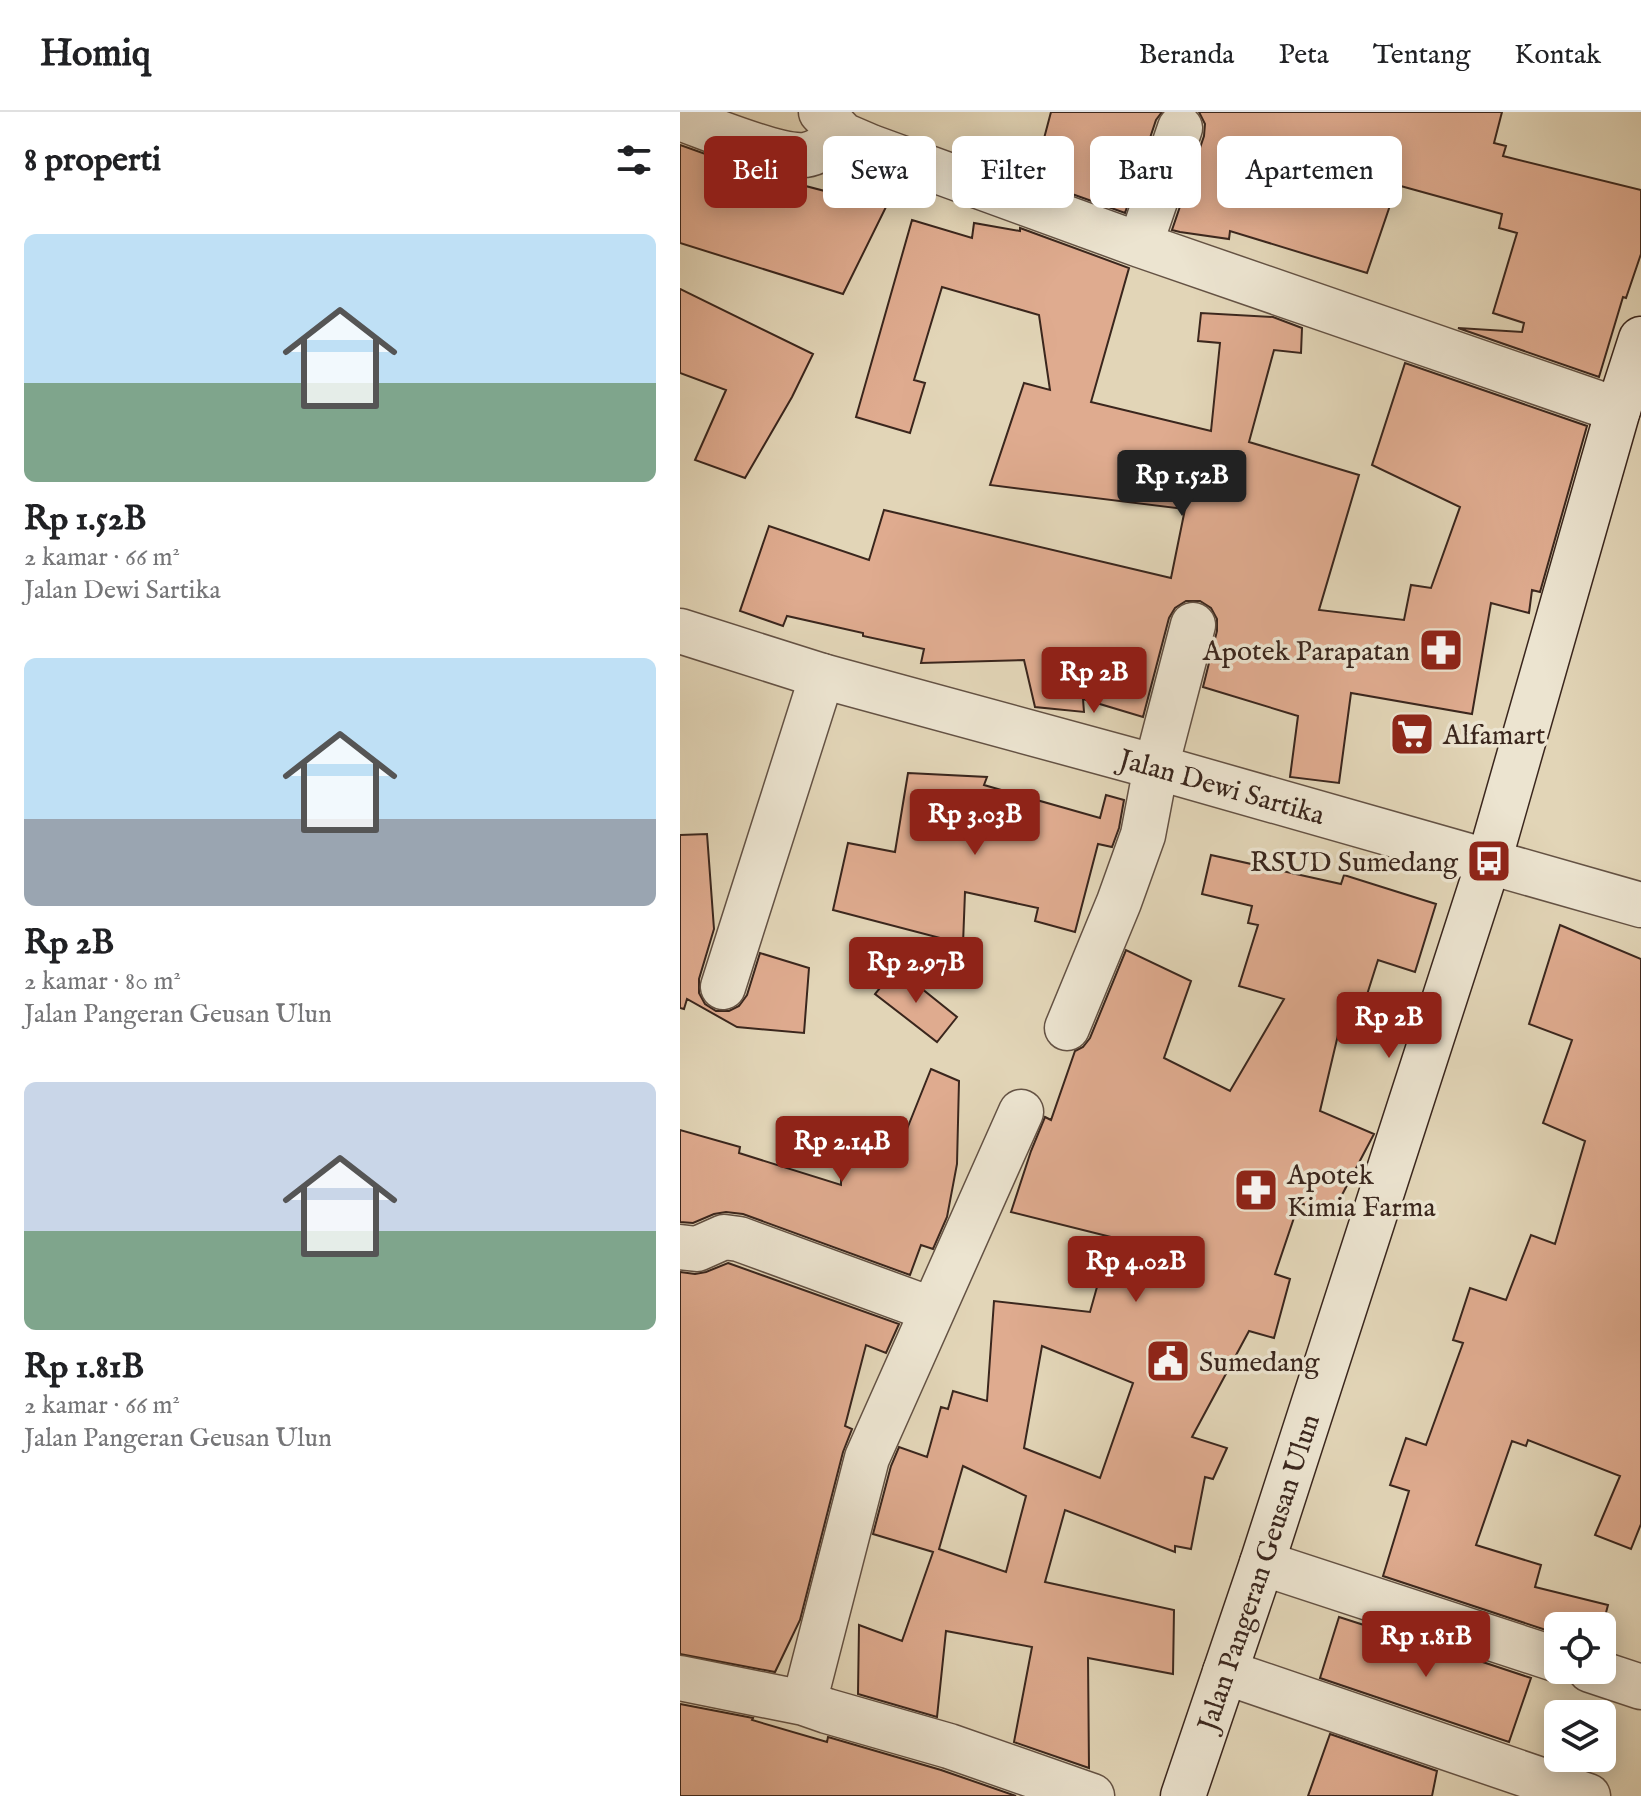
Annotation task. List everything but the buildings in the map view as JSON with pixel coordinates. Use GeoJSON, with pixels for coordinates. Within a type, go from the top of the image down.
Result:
{"type":"FeatureCollection","features":[{"type":"Feature","properties":{"kind":"street"},"geometry":{"type":"LineString","coordinates":[[680,118],[752,144],[806,155],[823,148],[832,123],[886,153],[1140,245],[1618,410]]}},
{"type":"Feature","properties":{"kind":"street"},"geometry":{"type":"LineString","coordinates":[[1140,245],[1180,128]]}},
{"type":"Feature","properties":{"kind":"street","name":"Jalan Pangeran Geusan Ulun"},"geometry":{"type":"LineString","coordinates":[[1183,1796],[1262,1563],[1489,861],[1641,339]]}},
{"type":"Feature","properties":{"kind":"street"},"geometry":{"type":"LineString","coordinates":[[1067,1028],[1143,835],[1156,767],[1193,625]]}},
{"type":"Feature","properties":{"kind":"street","name":"Jalan Dewi Sartika"},"geometry":{"type":"LineString","coordinates":[[680,631],[822,676],[1641,905]]}},
{"type":"Feature","properties":{"kind":"street"},"geometry":{"type":"LineString","coordinates":[[723,987],[822,676]]}},
{"type":"Feature","properties":{"kind":"street"},"geometry":{"type":"LineString","coordinates":[[804,1703],[867,1458],[1021,1112]]}},
{"type":"Feature","properties":{"kind":"street"},"geometry":{"type":"LineString","coordinates":[[680,1247],[697,1249],[724,1237],[739,1239],[933,1310]]}},
{"type":"Feature","properties":{"kind":"street"},"geometry":{"type":"LineString","coordinates":[[1262,1563],[1544,1655]]}},
{"type":"Feature","properties":{"kind":"street"},"geometry":{"type":"LineString","coordinates":[[1225,1672],[1588,1796]]}},
{"type":"Feature","properties":{"kind":"street"},"geometry":{"type":"LineString","coordinates":[[680,1678],[804,1703],[949,1746],[1092,1796]]}},
{"type":"Feature","properties":{"kind":"street"},"geometry":{"type":"LineString","coordinates":[[1616,1679],[1641,1687]]}},
{"type":"Feature","properties":{"kind":"place","name":"Apotek Parapatan"},"geometry":{"type":"Point","coordinates":[1441,650]}},
{"type":"Feature","properties":{"kind":"place","name":"Alfamart"},"geometry":{"type":"Point","coordinates":[1412,734]}},
{"type":"Feature","properties":{"kind":"place","name":"RSUD Sumedang"},"geometry":{"type":"Point","coordinates":[1489,861]}},
{"type":"Feature","properties":{"kind":"place","name":"Apotek Kimia Farma"},"geometry":{"type":"Point","coordinates":[1256,1190]}},
{"type":"Feature","properties":{"kind":"place","name":"Sumedang"},"geometry":{"type":"Point","coordinates":[1168,1361]}}]}
